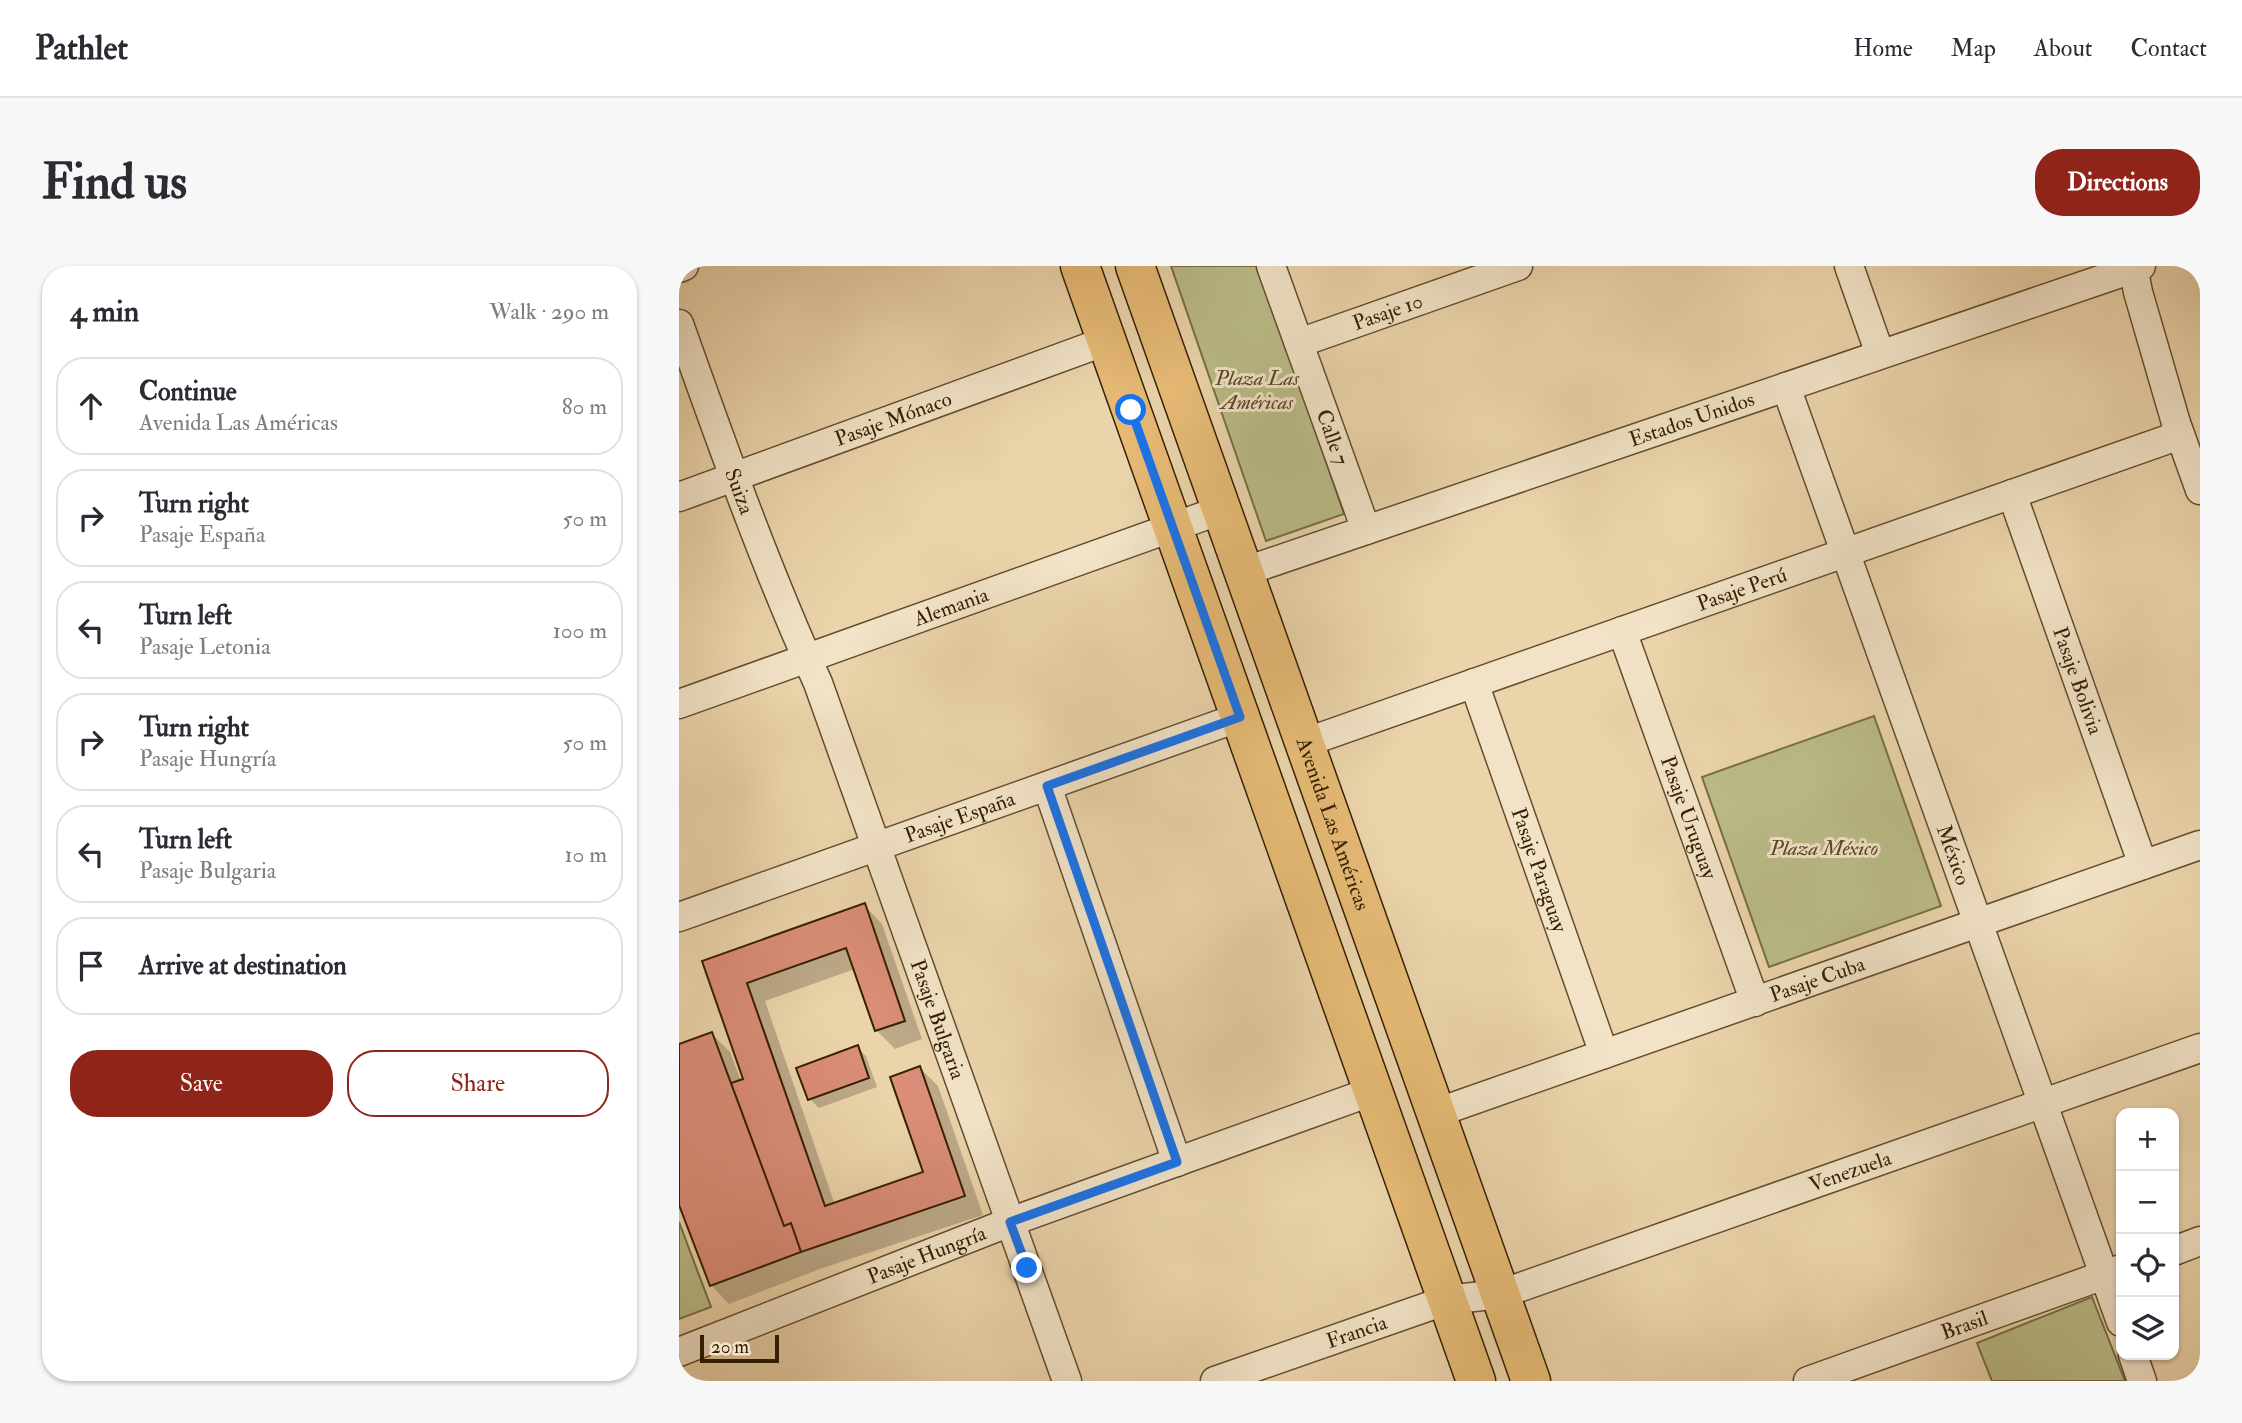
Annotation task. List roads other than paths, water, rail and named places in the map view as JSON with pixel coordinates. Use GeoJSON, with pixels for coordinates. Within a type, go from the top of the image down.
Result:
{"type":"FeatureCollection","features":[{"type":"Feature","properties":{"kind":"main road"},"geometry":{"type":"LineString","coordinates":[[1080,266],[1476,1381]]}},
{"type":"Feature","properties":{"kind":"main road","name":"Avenida Las Américas"},"geometry":{"type":"LineString","coordinates":[[1135,266],[1531,1381]]}},
{"type":"Feature","properties":{"kind":"street"},"geometry":{"type":"LineString","coordinates":[[679,268],[684,266]]}},
{"type":"Feature","properties":{"kind":"street","name":"Calle 7"},"geometry":{"type":"LineString","coordinates":[[1271,266],[1366,530]]}},
{"type":"Feature","properties":{"kind":"street","name":"Pasaje 10"},"geometry":{"type":"LineString","coordinates":[[1299,343],[1518,266]]}},
{"type":"Feature","properties":{"kind":"street"},"geometry":{"type":"LineString","coordinates":[[1849,266],[1880,354]]}},
{"type":"Feature","properties":{"kind":"street"},"geometry":{"type":"LineString","coordinates":[[2136,267],[2138,292],[2185,424],[2200,490]]}},
{"type":"Feature","properties":{"kind":"street","name":"Estados Unidos"},"geometry":{"type":"LineString","coordinates":[[1243,572],[2136,267]]}},
{"type":"Feature","properties":{"kind":"street","name":"Suiza"},"geometry":{"type":"LineString","coordinates":[[679,324],[734,477],[807,658]]}},
{"type":"Feature","properties":{"kind":"street","name":"Pasaje Mónaco"},"geometry":{"type":"LineString","coordinates":[[679,497],[1107,341]]}},
{"type":"Feature","properties":{"kind":"street","name":"México"},"geometry":{"type":"LineString","coordinates":[[1786,387],[2043,1104],[2113,1272],[2117,1297]]}},
{"type":"Feature","properties":{"kind":"street","name":"Pasaje Perú"},"geometry":{"type":"LineString","coordinates":[[1304,743],[2012,494],[2185,424]]}},
{"type":"Feature","properties":{"kind":"street","name":"Pasaje Bolivia"},"geometry":{"type":"LineString","coordinates":[[2012,494],[2143,865]]}},
{"type":"Feature","properties":{"kind":"street","name":"Alemania"},"geometry":{"type":"LineString","coordinates":[[679,704],[1221,510]]}},
{"type":"Feature","properties":{"kind":"street","name":"Pasaje Uruguay"},"geometry":{"type":"LineString","coordinates":[[1622,632],[1755,1002]]}},
{"type":"Feature","properties":{"kind":"street","name":"Pasaje Bulgaria"},"geometry":{"type":"LineString","coordinates":[[807,658],[877,846],[1067,1381]]}},
{"type":"Feature","properties":{"kind":"street","name":"Pasaje Paraguay"},"geometry":{"type":"LineString","coordinates":[[1474,683],[1604,1054]]}},
{"type":"Feature","properties":{"kind":"street","name":"Pasaje España"},"geometry":{"type":"LineString","coordinates":[[679,917],[1240,717]]}},
{"type":"Feature","properties":{"kind":"street"},"geometry":{"type":"LineString","coordinates":[[1047,786],[1177,1162]]}},
{"type":"Feature","properties":{"kind":"street","name":"Pasaje Cuba"},"geometry":{"type":"LineString","coordinates":[[1436,1114],[2200,845]]}},
{"type":"Feature","properties":{"kind":"street","name":"Venezuela"},"geometry":{"type":"LineString","coordinates":[[1500,1294],[2200,1048]]}},
{"type":"Feature","properties":{"kind":"street","name":"Pasaje Hungría"},"geometry":{"type":"LineString","coordinates":[[679,1352],[1010,1222],[1373,1091]]}},
{"type":"Feature","properties":{"kind":"street"},"geometry":{"type":"LineString","coordinates":[[2179,1249],[2200,1241]]}},
{"type":"Feature","properties":{"kind":"street","name":"Brasil"},"geometry":{"type":"LineString","coordinates":[[1808,1381],[2113,1272]]}},
{"type":"Feature","properties":{"kind":"street","name":"Francia"},"geometry":{"type":"LineString","coordinates":[[1215,1381],[1447,1300],[1500,1294]]}},
{"type":"Feature","properties":{"kind":"street"},"geometry":{"type":"LineString","coordinates":[[2135,1360],[2142,1381]]}},
{"type":"Feature","properties":{"kind":"park label","name":"Plaza Las Américas"},"geometry":{"type":"Point","coordinates":[1257,390]}},
{"type":"Feature","properties":{"kind":"park label","name":"Plaza México"},"geometry":{"type":"Point","coordinates":[1824,848]}}]}
